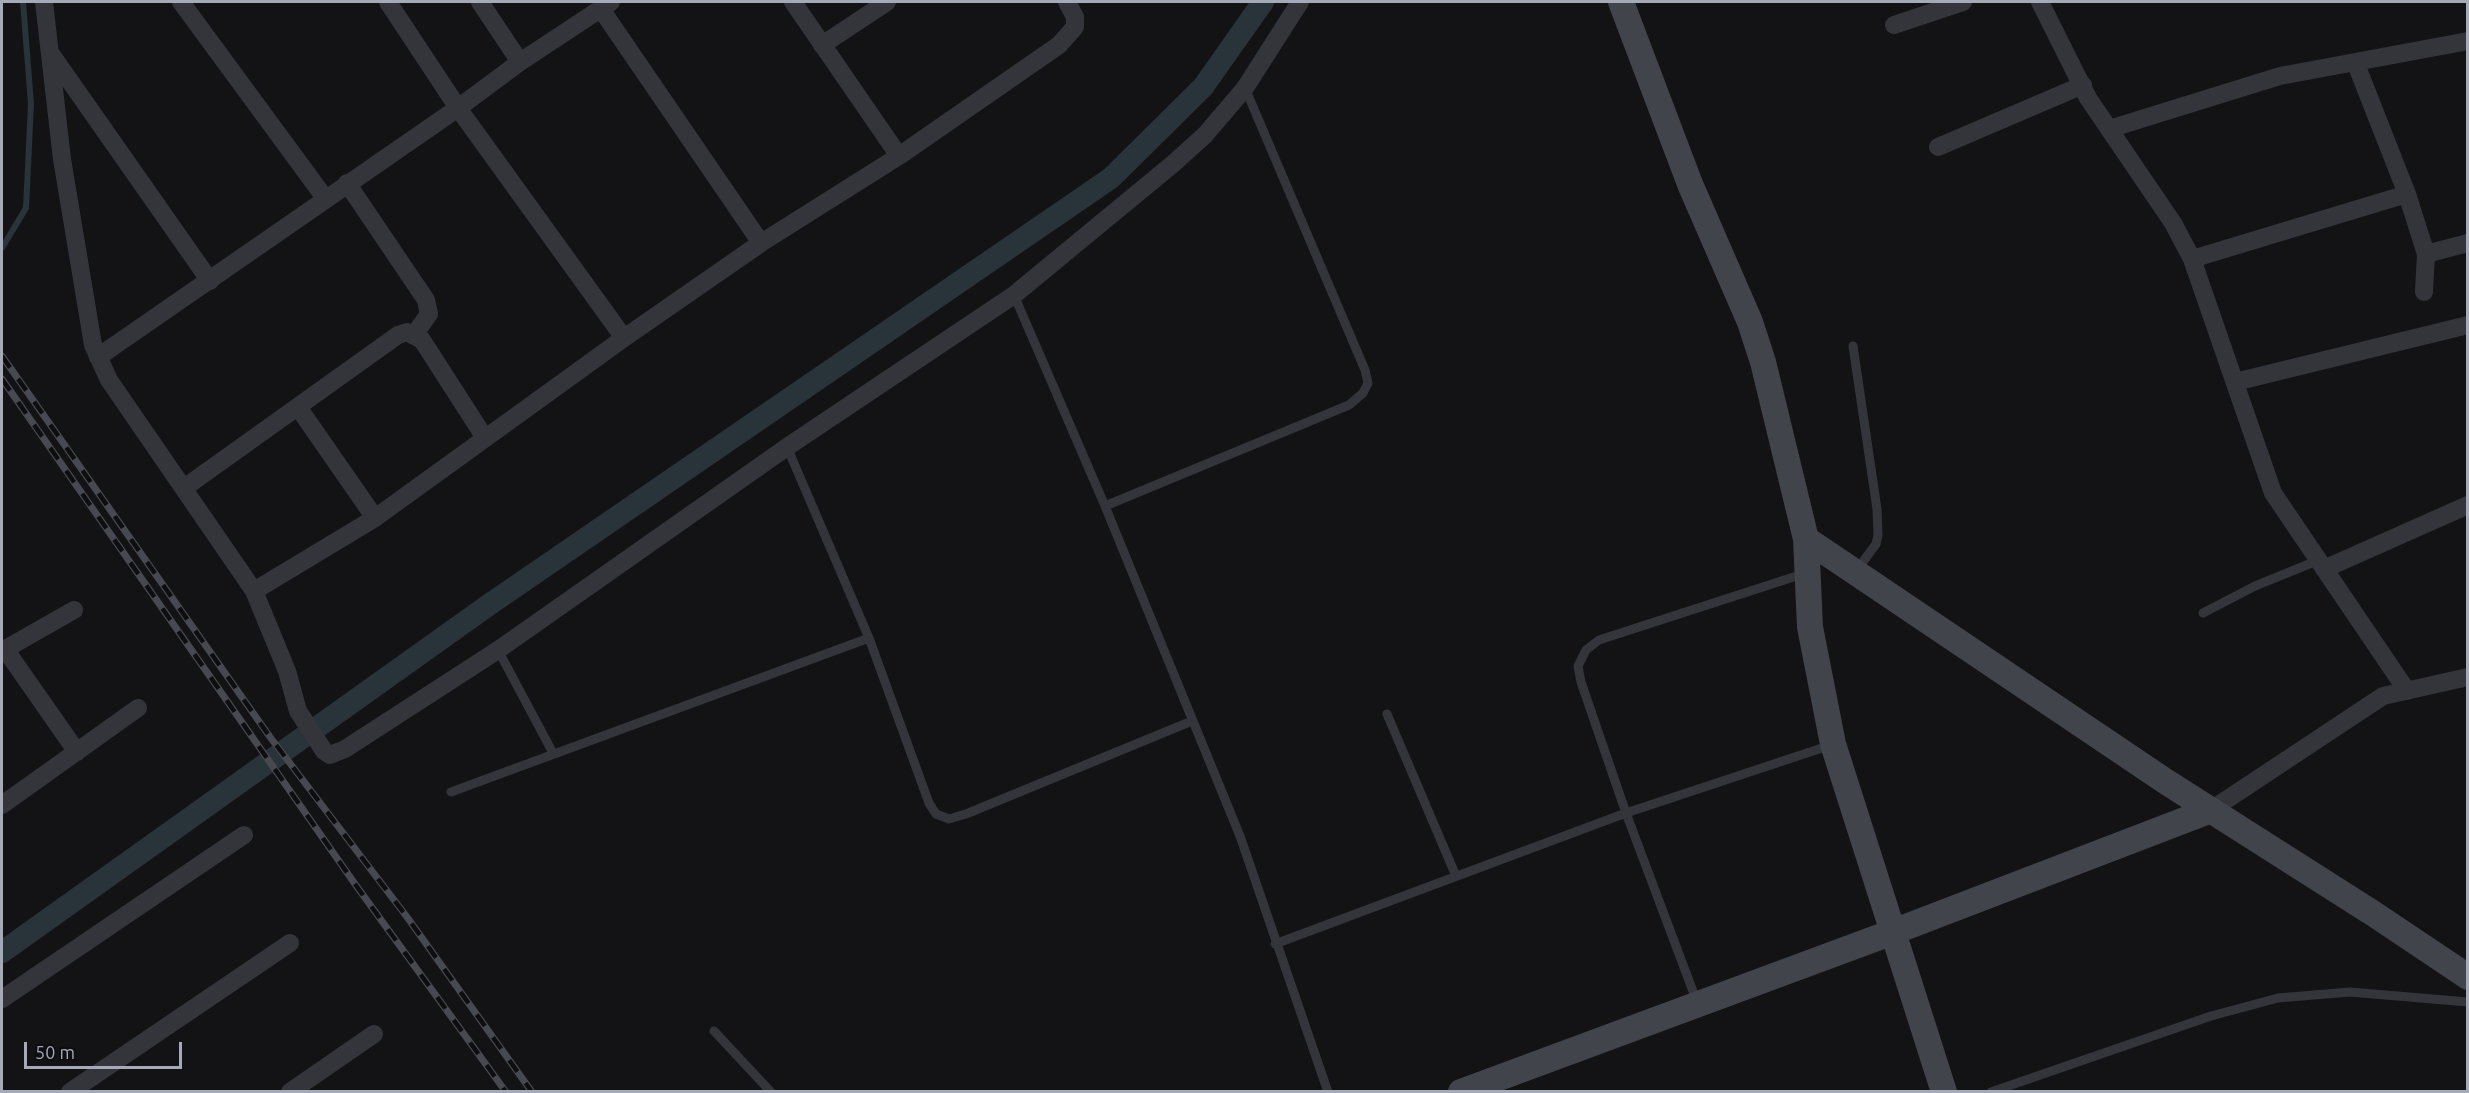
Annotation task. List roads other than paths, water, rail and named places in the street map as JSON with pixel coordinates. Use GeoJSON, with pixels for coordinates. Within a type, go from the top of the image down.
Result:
{"type":"FeatureCollection","features":[{"type":"Feature","properties":{"kind":"street"},"geometry":{"type":"LineString","coordinates":[[44,2],[62,159],[93,345],[109,380],[254,591],[287,670],[298,711],[321,747],[330,755],[345,749],[498,650],[787,447],[1014,295],[1205,135],[1245,88],[1300,2]]}},
{"type":"Feature","properties":{"kind":"street"},"geometry":{"type":"LineString","coordinates":[[182,2],[325,198]]}},
{"type":"Feature","properties":{"kind":"street"},"geometry":{"type":"LineString","coordinates":[[388,2],[458,108],[624,338]]}},
{"type":"Feature","properties":{"kind":"street"},"geometry":{"type":"LineString","coordinates":[[480,2],[520,62]]}},
{"type":"Feature","properties":{"kind":"street"},"geometry":{"type":"LineString","coordinates":[[793,2],[898,156]]}},
{"type":"Feature","properties":{"kind":"street"},"geometry":{"type":"LineString","coordinates":[[822,45],[887,2]]}},
{"type":"Feature","properties":{"kind":"street"},"geometry":{"type":"LineString","coordinates":[[254,591],[375,518],[624,338],[761,243],[898,156],[1059,45],[1074,27],[1074,17],[1067,2]]}},
{"type":"Feature","properties":{"kind":"street"},"geometry":{"type":"LineString","coordinates":[[1621,2],[1690,184],[1750,322],[1763,362],[1806,539],[1810,627],[1833,744],[1944,1092]]}},
{"type":"Feature","properties":{"kind":"street"},"geometry":{"type":"LineString","coordinates":[[1894,25],[1963,2]]}},
{"type":"Feature","properties":{"kind":"street"},"geometry":{"type":"LineString","coordinates":[[2040,2],[2083,85],[2109,129],[2173,223],[2192,259],[2273,493],[2407,691]]}},
{"type":"Feature","properties":{"kind":"street"},"geometry":{"type":"LineString","coordinates":[[98,357],[458,108],[520,62],[606,5],[761,243]]}},
{"type":"Feature","properties":{"kind":"street"},"geometry":{"type":"LineString","coordinates":[[2109,129],[2280,76],[2356,64],[2468,41]]}},
{"type":"Feature","properties":{"kind":"street"},"geometry":{"type":"LineString","coordinates":[[50,51],[210,281]]}},
{"type":"Feature","properties":{"kind":"street"},"geometry":{"type":"LineString","coordinates":[[2356,64],[2407,194],[2426,254],[2424,292]]}},
{"type":"Feature","properties":{"kind":"street"},"geometry":{"type":"LineString","coordinates":[[1938,147],[2083,85]]}},
{"type":"Feature","properties":{"kind":"street"},"geometry":{"type":"LineString","coordinates":[[347,183],[426,300],[429,314],[414,335]]}},
{"type":"Feature","properties":{"kind":"street"},"geometry":{"type":"LineString","coordinates":[[2192,259],[2407,194]]}},
{"type":"Feature","properties":{"kind":"street"},"geometry":{"type":"LineString","coordinates":[[2426,254],[2468,243]]}},
{"type":"Feature","properties":{"kind":"street"},"geometry":{"type":"LineString","coordinates":[[2235,382],[2468,325]]}},
{"type":"Feature","properties":{"kind":"street"},"geometry":{"type":"LineString","coordinates":[[184,488],[398,335],[407,332],[422,340],[485,438]]}},
{"type":"Feature","properties":{"kind":"street"},"geometry":{"type":"LineString","coordinates":[[298,407],[375,518]]}},
{"type":"Feature","properties":{"kind":"street"},"geometry":{"type":"LineString","coordinates":[[2321,564],[2468,505]]}},
{"type":"Feature","properties":{"kind":"street"},"geometry":{"type":"LineString","coordinates":[[1806,539],[2211,810],[2468,977]]}},
{"type":"Feature","properties":{"kind":"street"},"geometry":{"type":"LineString","coordinates":[[74,610],[3,650],[77,752]]}},
{"type":"Feature","properties":{"kind":"street"},"geometry":{"type":"LineString","coordinates":[[1461,1092],[1697,1002],[1893,932],[2211,810],[2383,696],[2468,677]]}},
{"type":"Feature","properties":{"kind":"street"},"geometry":{"type":"LineString","coordinates":[[2,805],[138,708]]}},
{"type":"Feature","properties":{"kind":"street"},"geometry":{"type":"LineString","coordinates":[[2,999],[244,835]]}},
{"type":"Feature","properties":{"kind":"street"},"geometry":{"type":"LineString","coordinates":[[70,1092],[290,943]]}},
{"type":"Feature","properties":{"kind":"street"},"geometry":{"type":"LineString","coordinates":[[290,1092],[374,1034]]}},
{"type":"Feature","properties":{"kind":"lane"},"geometry":{"type":"LineString","coordinates":[[1105,507],[1349,405],[1363,393],[1368,383],[1365,370],[1245,88]]}},
{"type":"Feature","properties":{"kind":"lane"},"geometry":{"type":"LineString","coordinates":[[1014,295],[1105,507],[1240,836],[1275,944],[1328,1092]]}},
{"type":"Feature","properties":{"kind":"lane"},"geometry":{"type":"LineString","coordinates":[[1852,346],[1877,509],[1878,535],[1876,544],[1856,572]]}},
{"type":"Feature","properties":{"kind":"lane"},"geometry":{"type":"LineString","coordinates":[[787,447],[869,638],[929,803],[936,814],[949,819],[1192,721]]}},
{"type":"Feature","properties":{"kind":"lane"},"geometry":{"type":"LineString","coordinates":[[2203,613],[2255,586],[2321,564]]}},
{"type":"Feature","properties":{"kind":"lane"},"geometry":{"type":"LineString","coordinates":[[1697,1002],[1626,813],[1581,682],[1578,666],[1586,650],[1599,640],[1807,572]]}},
{"type":"Feature","properties":{"kind":"lane"},"geometry":{"type":"LineString","coordinates":[[452,792],[869,638]]}},
{"type":"Feature","properties":{"kind":"lane"},"geometry":{"type":"LineString","coordinates":[[498,650],[553,753]]}},
{"type":"Feature","properties":{"kind":"lane"},"geometry":{"type":"LineString","coordinates":[[1387,714],[1456,876]]}},
{"type":"Feature","properties":{"kind":"lane"},"geometry":{"type":"LineString","coordinates":[[1275,944],[1626,813],[1833,744]]}},
{"type":"Feature","properties":{"kind":"lane"},"geometry":{"type":"LineString","coordinates":[[1991,1092],[2211,1016],[2278,998],[2350,992],[2468,1002]]}},
{"type":"Feature","properties":{"kind":"lane"},"geometry":{"type":"LineString","coordinates":[[714,1031],[771,1092]]}},
{"type":"Feature","properties":{"kind":"waterway"},"geometry":{"type":"LineString","coordinates":[[2,248],[26,208],[31,104],[23,2]]}},
{"type":"Feature","properties":{"kind":"waterway"},"geometry":{"type":"LineString","coordinates":[[2,952],[490,604],[1111,178],[1203,87],[1263,2]]}},
{"type":"Feature","properties":{"kind":"railway"},"geometry":{"type":"LineString","coordinates":[[2,356],[270,737],[407,917],[532,1092]]}},
{"type":"Feature","properties":{"kind":"railway"},"geometry":{"type":"LineString","coordinates":[[2,379],[355,884],[506,1092]]}}]}
